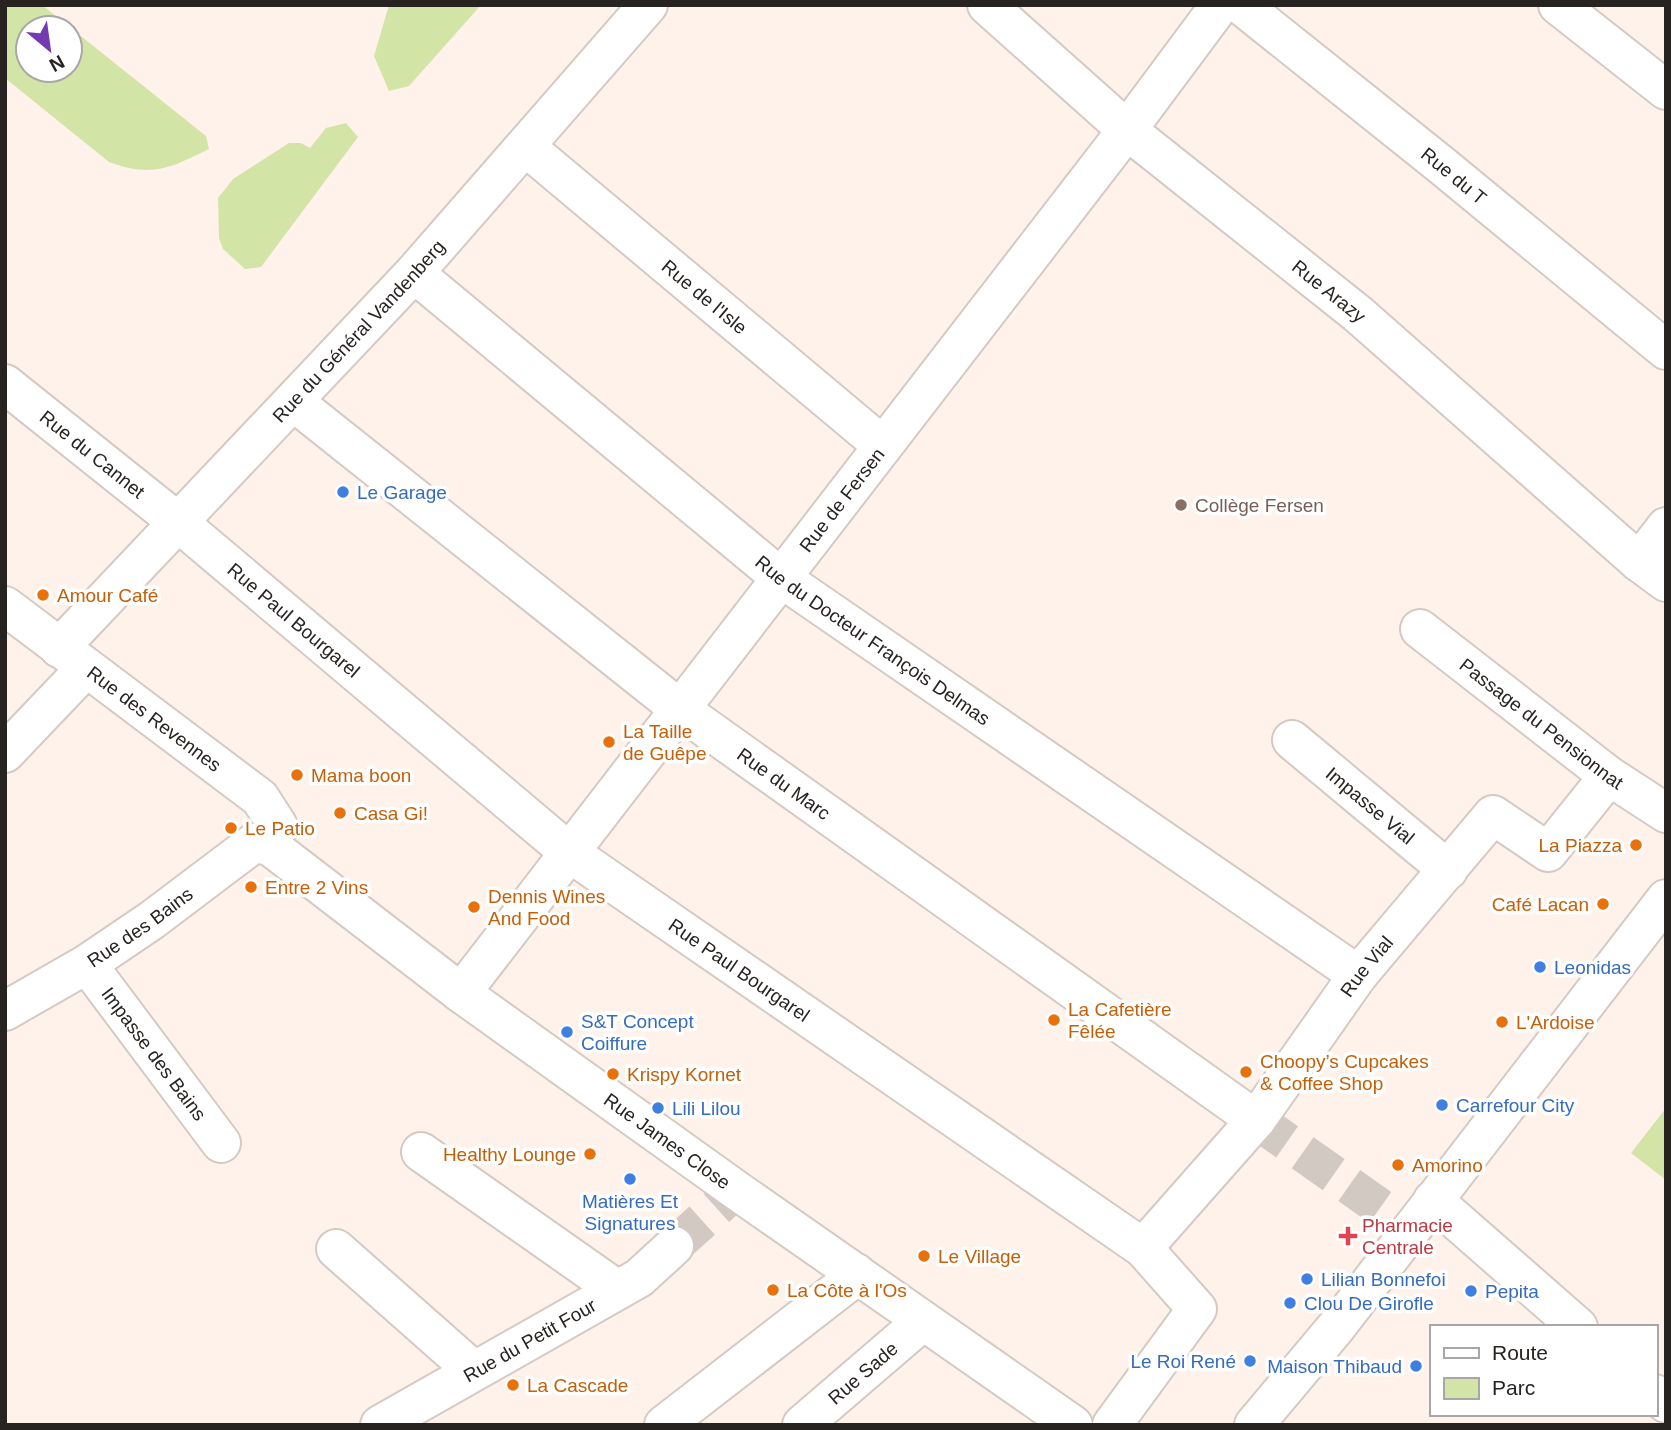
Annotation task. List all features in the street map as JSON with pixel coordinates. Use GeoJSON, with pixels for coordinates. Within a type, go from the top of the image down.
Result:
{"type":"FeatureCollection","features":[{"type":"Feature","properties":{"kind":"street","name":"Rue du Général Vandenberg"},"geometry":{"type":"LineString","coordinates":[[5,753],[73,657],[179,523],[414,273],[648,5]]}},
{"type":"Feature","properties":{"kind":"street","name":"Rue Arazy"},"geometry":{"type":"LineString","coordinates":[[986,5],[1127,130],[1358,314],[1652,572]]}},
{"type":"Feature","properties":{"kind":"street","name":"Rue de Fersen"},"geometry":{"type":"LineString","coordinates":[[461,993],[1127,130],[1220,5]]}},
{"type":"Feature","properties":{"kind":"street","name":"Rue du T"},"geometry":{"type":"LineString","coordinates":[[1241,5],[1666,350]]}},
{"type":"Feature","properties":{"kind":"street"},"geometry":{"type":"LineString","coordinates":[[1558,5],[1666,90]]}},
{"type":"Feature","properties":{"kind":"street","name":"Rue de l'Isle"},"geometry":{"type":"LineString","coordinates":[[526,146],[883,446]]}},
{"type":"Feature","properties":{"kind":"street","name":"Rue du Docteur François Delmas"},"geometry":{"type":"LineString","coordinates":[[414,273],[781,578],[1358,975]]}},
{"type":"Feature","properties":{"kind":"street","name":"Rue du Cannet"},"geometry":{"type":"LineString","coordinates":[[5,384],[179,523]]}},
{"type":"Feature","properties":{"kind":"street","name":"Rue du Marc"},"geometry":{"type":"LineString","coordinates":[[294,402],[681,710],[1256,1120]]}},
{"type":"Feature","properties":{"kind":"street","name":"Rue Paul Bourgarel"},"geometry":{"type":"LineString","coordinates":[[179,523],[570,853],[1143,1248],[1197,1309],[1112,1425]]}},
{"type":"Feature","properties":{"kind":"street"},"geometry":{"type":"LineString","coordinates":[[1652,572],[1666,527]]}},
{"type":"Feature","properties":{"kind":"street","name":"Rue des Revennes"},"geometry":{"type":"LineString","coordinates":[[5,606],[260,798],[278,826],[270,846]]}},
{"type":"Feature","properties":{"kind":"street","name":"Passage du Pensionnat"},"geometry":{"type":"LineString","coordinates":[[1420,629],[1609,776],[1666,813]]}},
{"type":"Feature","properties":{"kind":"street","name":"Impasse Vial"},"geometry":{"type":"LineString","coordinates":[[1292,740],[1448,870]]}},
{"type":"Feature","properties":{"kind":"street","name":"Rue Vial"},"geometry":{"type":"LineString","coordinates":[[1143,1248],[1256,1120],[1358,975],[1493,815],[1548,852],[1609,776]]}},
{"type":"Feature","properties":{"kind":"street","name":"Rue des Bains"},"geometry":{"type":"LineString","coordinates":[[5,1011],[87,964],[152,920],[254,843],[270,846]]}},
{"type":"Feature","properties":{"kind":"street","name":"Rue James Close"},"geometry":{"type":"LineString","coordinates":[[270,846],[461,993],[1073,1425]]}},
{"type":"Feature","properties":{"kind":"street"},"geometry":{"type":"LineString","coordinates":[[1254,1425],[1336,1326],[1666,899]]}},
{"type":"Feature","properties":{"kind":"street","name":"Impasse des Bains"},"geometry":{"type":"LineString","coordinates":[[87,964],[221,1143]]}},
{"type":"Feature","properties":{"kind":"street"},"geometry":{"type":"LineString","coordinates":[[421,1152],[616,1289]]}},
{"type":"Feature","properties":{"kind":"street"},"geometry":{"type":"LineString","coordinates":[[1433,1200],[1576,1325]]}},
{"type":"Feature","properties":{"kind":"street","name":"Rue du Petit Four"},"geometry":{"type":"LineString","coordinates":[[380,1425],[639,1278],[674,1246]]}},
{"type":"Feature","properties":{"kind":"street"},"geometry":{"type":"LineString","coordinates":[[336,1249],[474,1371]]}},
{"type":"Feature","properties":{"kind":"street"},"geometry":{"type":"LineString","coordinates":[[664,1425],[846,1284],[856,1273]]}},
{"type":"Feature","properties":{"kind":"street","name":"Rue Sade"},"geometry":{"type":"LineString","coordinates":[[802,1425],[923,1321]]}},
{"type":"Feature","properties":{"kind":"green space"},"geometry":{"type":"Polygon","coordinates":[[[5,5],[42,5],[53,14],[14,14],[14,84],[84,84],[84,39],[206,136],[209,149],[160,169],[137,169],[109,162],[5,78],[5,5]]]}},
{"type":"Feature","properties":{"kind":"green space"},"geometry":{"type":"Polygon","coordinates":[[[389,5],[481,5],[409,86],[389,91],[374,56],[389,5]]]}},
{"type":"Feature","properties":{"kind":"green space"},"geometry":{"type":"Polygon","coordinates":[[[346,123],[358,137],[261,267],[245,269],[223,249],[219,238],[218,198],[233,179],[289,143],[301,143],[310,148],[326,128],[346,123]]]}},
{"type":"Feature","properties":{"kind":"green space"},"geometry":{"type":"Polygon","coordinates":[[[1666,1108],[1666,1180],[1631,1153],[1666,1108]]]}},
{"type":"Feature","properties":{"kind":"tunnel"},"geometry":{"type":"LineString","coordinates":[[1256,1120],[1411,1229]]}},
{"type":"Feature","properties":{"kind":"tunnel"},"geometry":{"type":"LineString","coordinates":[[674,1246],[736,1190]]}},
{"type":"Feature","properties":{"kind":"place","name":"Le Garage"},"geometry":{"type":"Point","coordinates":[343,492]}},
{"type":"Feature","properties":{"kind":"place","name":"Collège Fersen"},"geometry":{"type":"Point","coordinates":[1181,505]}},
{"type":"Feature","properties":{"kind":"place","name":"Amour Café"},"geometry":{"type":"Point","coordinates":[43,595]}},
{"type":"Feature","properties":{"kind":"place","name":"La Taille de Guêpe"},"geometry":{"type":"Point","coordinates":[609,742]}},
{"type":"Feature","properties":{"kind":"place","name":"Mama boon"},"geometry":{"type":"Point","coordinates":[297,775]}},
{"type":"Feature","properties":{"kind":"place","name":"Casa Gi!"},"geometry":{"type":"Point","coordinates":[340,813]}},
{"type":"Feature","properties":{"kind":"place","name":"Le Patio"},"geometry":{"type":"Point","coordinates":[231,828]}},
{"type":"Feature","properties":{"kind":"place","name":"La Piazza"},"geometry":{"type":"Point","coordinates":[1636,845]}},
{"type":"Feature","properties":{"kind":"place","name":"Entre 2 Vins"},"geometry":{"type":"Point","coordinates":[251,887]}},
{"type":"Feature","properties":{"kind":"place","name":"Café Lacan"},"geometry":{"type":"Point","coordinates":[1603,904]}},
{"type":"Feature","properties":{"kind":"place","name":"Dennis Wines And Food"},"geometry":{"type":"Point","coordinates":[474,907]}},
{"type":"Feature","properties":{"kind":"place","name":"Leonidas"},"geometry":{"type":"Point","coordinates":[1540,967]}},
{"type":"Feature","properties":{"kind":"place","name":"La Cafetière Fêlée"},"geometry":{"type":"Point","coordinates":[1054,1020]}},
{"type":"Feature","properties":{"kind":"place","name":"L'Ardoise"},"geometry":{"type":"Point","coordinates":[1502,1022]}},
{"type":"Feature","properties":{"kind":"place","name":"S&T Concept Coiffure"},"geometry":{"type":"Point","coordinates":[567,1032]}},
{"type":"Feature","properties":{"kind":"place","name":"Choopy’s Cupcakes & Coffee Shop"},"geometry":{"type":"Point","coordinates":[1246,1072]}},
{"type":"Feature","properties":{"kind":"place","name":"Krispy Kornet"},"geometry":{"type":"Point","coordinates":[613,1074]}},
{"type":"Feature","properties":{"kind":"place","name":"Carrefour City"},"geometry":{"type":"Point","coordinates":[1442,1105]}},
{"type":"Feature","properties":{"kind":"place","name":"Lili Lilou"},"geometry":{"type":"Point","coordinates":[658,1108]}},
{"type":"Feature","properties":{"kind":"place","name":"Healthy Lounge"},"geometry":{"type":"Point","coordinates":[590,1154]}},
{"type":"Feature","properties":{"kind":"place","name":"Amorino"},"geometry":{"type":"Point","coordinates":[1398,1165]}},
{"type":"Feature","properties":{"kind":"place","name":"Matières Et Signatures"},"geometry":{"type":"Point","coordinates":[630,1179]}},
{"type":"Feature","properties":{"kind":"place","name":"Pharmacie Centrale"},"geometry":{"type":"Point","coordinates":[1348,1236]}},
{"type":"Feature","properties":{"kind":"place","name":"Le Village"},"geometry":{"type":"Point","coordinates":[924,1256]}},
{"type":"Feature","properties":{"kind":"place","name":"Lilian Bonnefoi"},"geometry":{"type":"Point","coordinates":[1307,1279]}},
{"type":"Feature","properties":{"kind":"place","name":"La Côte à l'Os"},"geometry":{"type":"Point","coordinates":[773,1290]}},
{"type":"Feature","properties":{"kind":"place","name":"Pepita"},"geometry":{"type":"Point","coordinates":[1471,1291]}},
{"type":"Feature","properties":{"kind":"place","name":"Clou De Girofle"},"geometry":{"type":"Point","coordinates":[1290,1303]}},
{"type":"Feature","properties":{"kind":"place","name":"Le Roi René"},"geometry":{"type":"Point","coordinates":[1250,1361]}},
{"type":"Feature","properties":{"kind":"place","name":"Maison Thibaud"},"geometry":{"type":"Point","coordinates":[1416,1366]}},
{"type":"Feature","properties":{"kind":"place","name":"La Cascade"},"geometry":{"type":"Point","coordinates":[513,1385]}}]}
